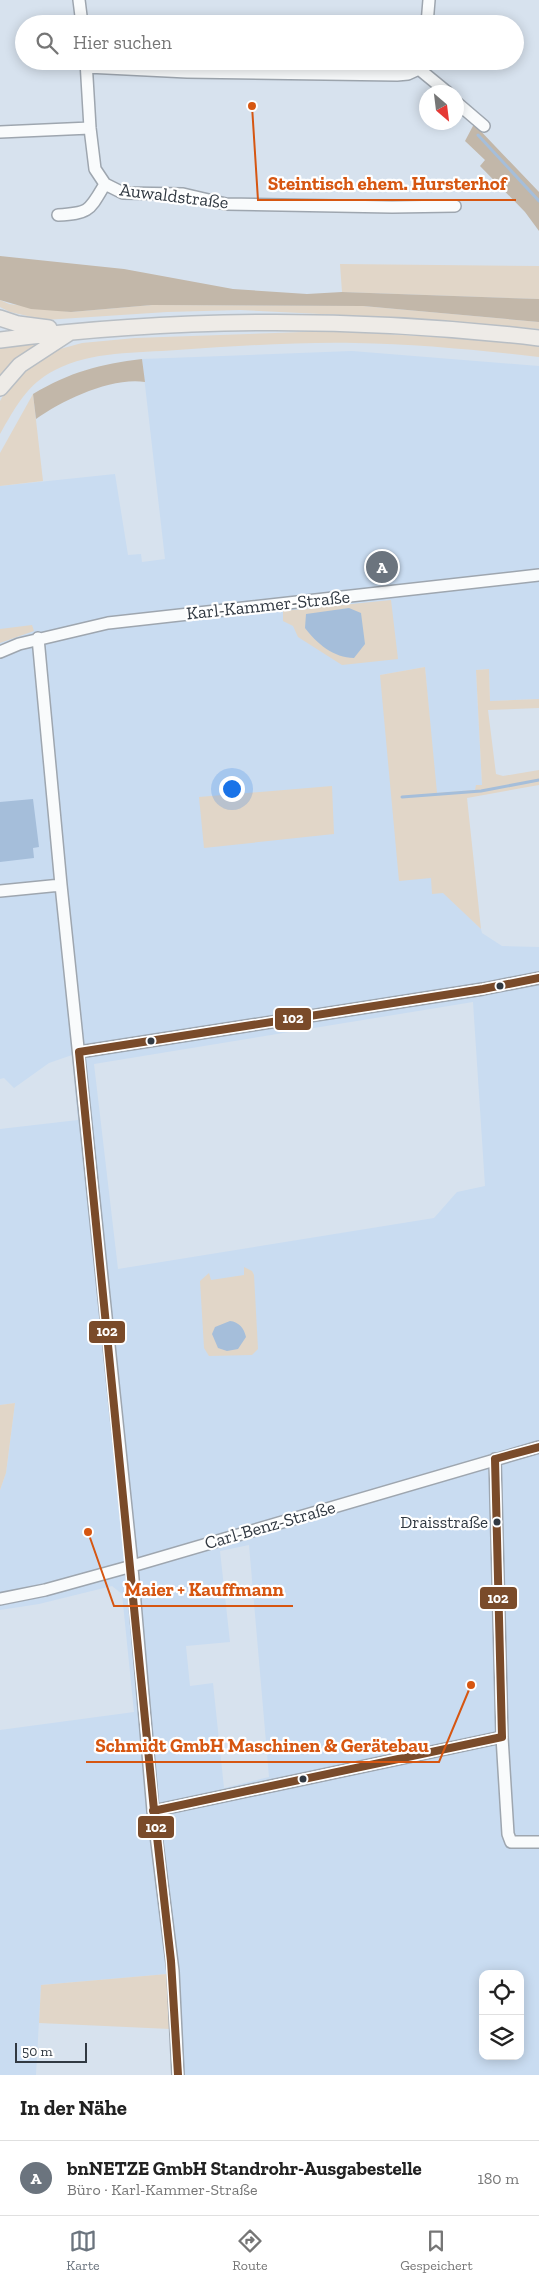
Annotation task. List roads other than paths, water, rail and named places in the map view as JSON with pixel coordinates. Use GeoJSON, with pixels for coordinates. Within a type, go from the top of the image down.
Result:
{"type":"FeatureCollection","features":[{"type":"Feature","properties":{"kind":"main road"},"geometry":{"type":"LineString","coordinates":[[0,318],[18,324],[73,330]]}},
{"type":"Feature","properties":{"kind":"main road"},"geometry":{"type":"LineString","coordinates":[[0,340],[73,330],[229,322],[333,323],[459,329],[539,338]]}},
{"type":"Feature","properties":{"kind":"main road"},"geometry":{"type":"LineString","coordinates":[[0,388],[20,365],[73,330]]}},
{"type":"Feature","properties":{"kind":"street"},"geometry":{"type":"LineString","coordinates":[[79,0],[81,15]]}},
{"type":"Feature","properties":{"kind":"street"},"geometry":{"type":"LineString","coordinates":[[428,15],[429,0]]}},
{"type":"Feature","properties":{"kind":"street","name":"Auwaldstraße"},"geometry":{"type":"LineString","coordinates":[[87,70],[90,128],[95,169],[105,184],[123,193],[183,194],[226,204],[392,207],[455,206]]}},
{"type":"Feature","properties":{"kind":"street"},"geometry":{"type":"LineString","coordinates":[[163,70],[397,75],[408,74],[414,70]]}},
{"type":"Feature","properties":{"kind":"street"},"geometry":{"type":"LineString","coordinates":[[426,70],[440,85]]}},
{"type":"Feature","properties":{"kind":"street"},"geometry":{"type":"LineString","coordinates":[[464,109],[484,126]]}},
{"type":"Feature","properties":{"kind":"street"},"geometry":{"type":"LineString","coordinates":[[0,132],[90,128]]}},
{"type":"Feature","properties":{"kind":"street","name":"Auwaldstraße"},"geometry":{"type":"LineString","coordinates":[[58,215],[78,214],[90,209],[105,184]]}},
{"type":"Feature","properties":{"kind":"street","name":"Karl-Kammer-Straße"},"geometry":{"type":"LineString","coordinates":[[0,652],[38,638],[125,621],[539,575]]}},
{"type":"Feature","properties":{"kind":"street"},"geometry":{"type":"LineString","coordinates":[[38,638],[61,885],[132,1566],[153,1810],[173,1971],[178,2075]]}},
{"type":"Feature","properties":{"kind":"street"},"geometry":{"type":"LineString","coordinates":[[0,891],[61,885]]}},
{"type":"Feature","properties":{"kind":"street"},"geometry":{"type":"LineString","coordinates":[[79,1052],[473,991],[539,978]]}},
{"type":"Feature","properties":{"kind":"street","name":"Carl-Benz-Straße"},"geometry":{"type":"LineString","coordinates":[[0,1599],[45,1590],[132,1566],[494,1459],[539,1448]]}},
{"type":"Feature","properties":{"kind":"street"},"geometry":{"type":"LineString","coordinates":[[494,1459],[502,1737],[508,1834],[511,1842],[539,1842]]}},
{"type":"Feature","properties":{"kind":"street"},"geometry":{"type":"LineString","coordinates":[[153,1810],[502,1737]]}},
{"type":"Feature","properties":{"kind":"waterway"},"geometry":{"type":"LineString","coordinates":[[478,135],[539,201]]}},
{"type":"Feature","properties":{"kind":"waterway"},"geometry":{"type":"LineString","coordinates":[[402,797],[481,791],[539,780]]}},
{"type":"Feature","properties":{"kind":"place","name":"Steintisch ehem. Hursterhof"},"geometry":{"type":"Point","coordinates":[252,106]}},
{"type":"Feature","properties":{"kind":"place","name":"bnNETZE GmbH Standrohr-Ausgabestelle"},"geometry":{"type":"Point","coordinates":[382,567]}},
{"type":"Feature","properties":{"kind":"place","name":"Draisstraße"},"geometry":{"type":"Point","coordinates":[497,1522]}},
{"type":"Feature","properties":{"kind":"place","name":"Maier + Kauffmann"},"geometry":{"type":"Point","coordinates":[88,1532]}},
{"type":"Feature","properties":{"kind":"place","name":"Schmidt GmbH Maschinen & Gerätebau"},"geometry":{"type":"Point","coordinates":[471,1685]}}]}
